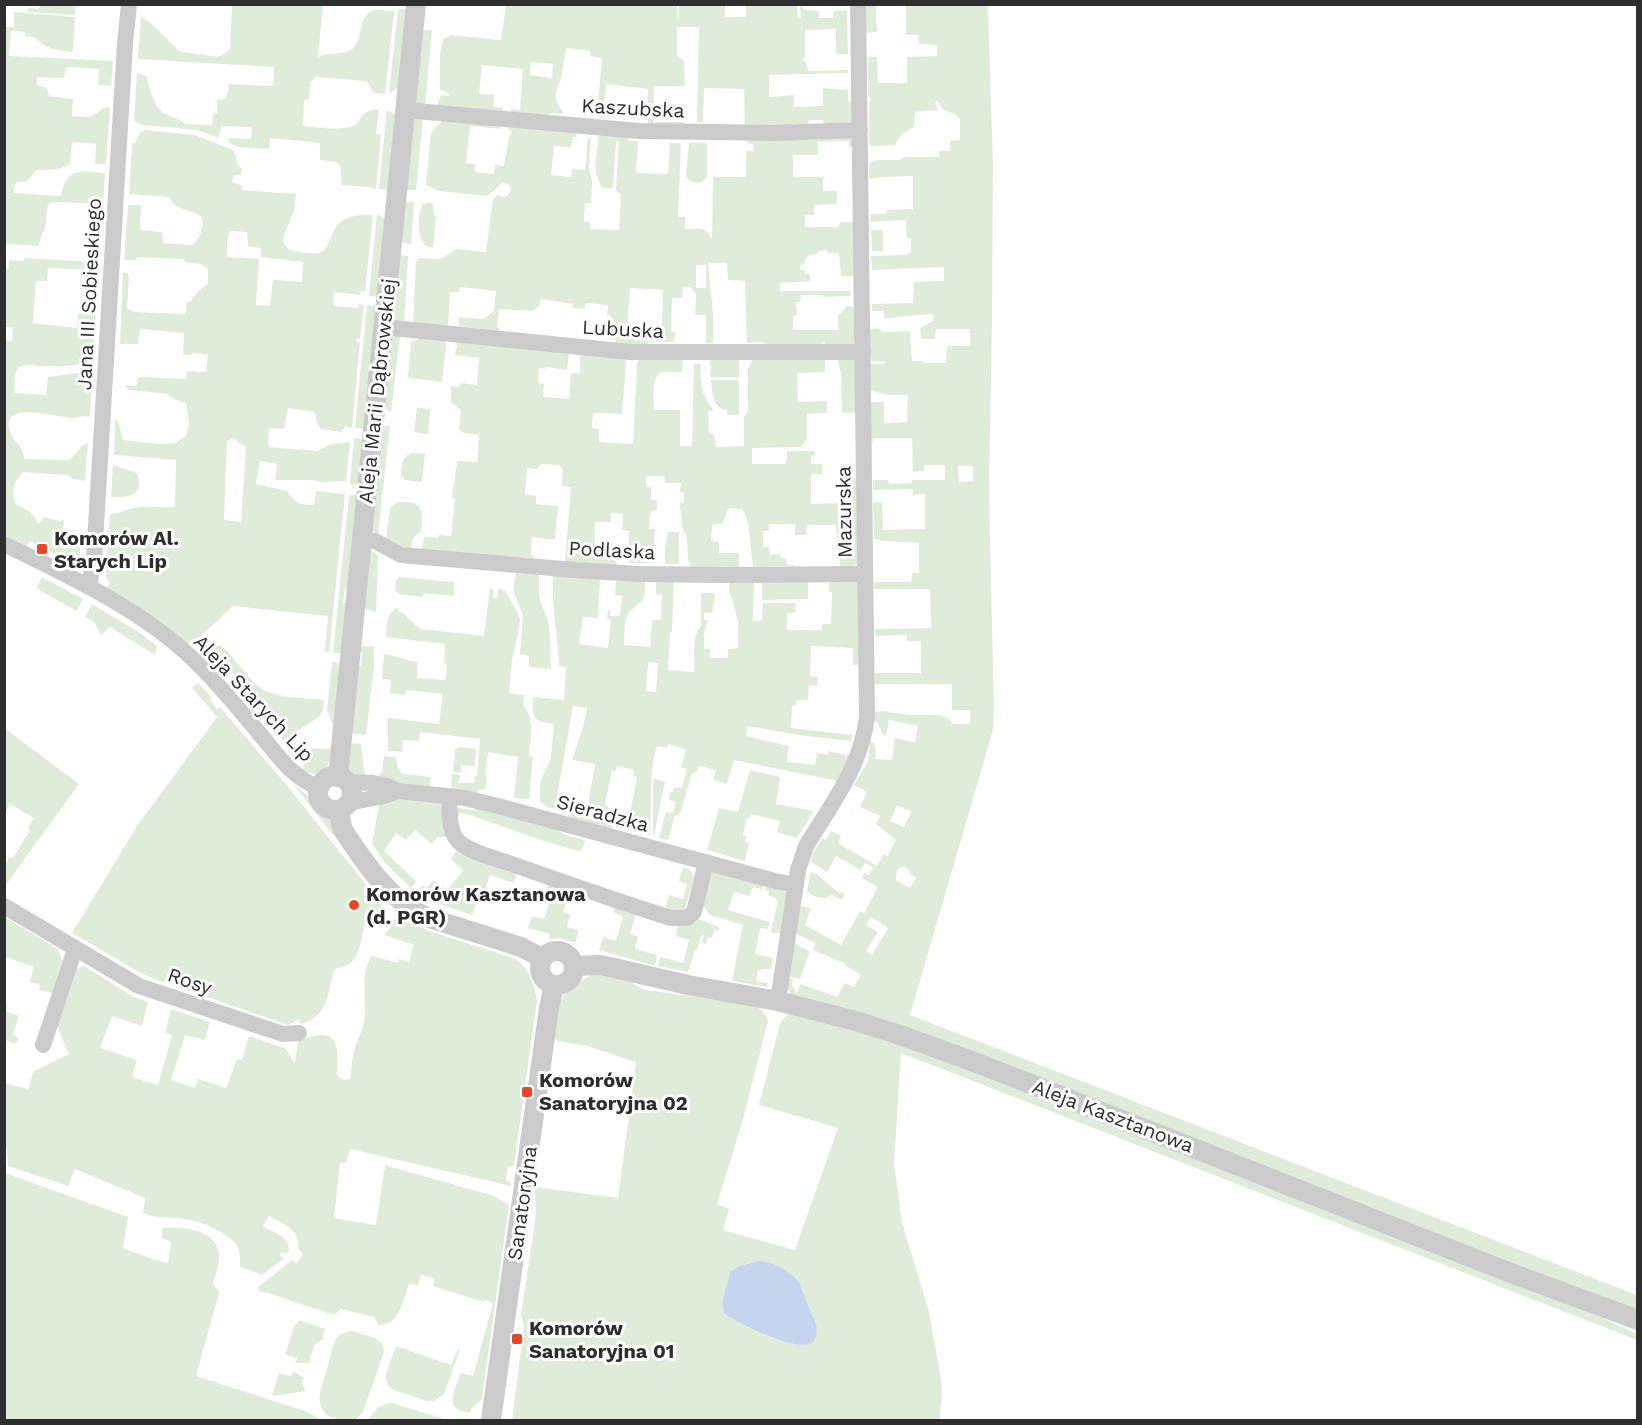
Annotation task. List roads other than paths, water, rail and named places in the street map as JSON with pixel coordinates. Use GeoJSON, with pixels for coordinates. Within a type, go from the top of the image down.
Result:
{"type":"FeatureCollection","features":[{"type":"Feature","properties":{"kind":"street","name":"Jana III Sobieskiego"},"geometry":{"type":"LineString","coordinates":[[89,586],[94,560],[129,4]]}},
{"type":"Feature","properties":{"kind":"street","name":"Aleja Marii Dąbrowskiej"},"geometry":{"type":"LineString","coordinates":[[342,779],[362,540],[416,4]]}},
{"type":"Feature","properties":{"kind":"street","name":"Mazurska"},"geometry":{"type":"LineString","coordinates":[[778,1001],[798,870],[806,846],[852,770],[858,756],[864,735],[867,706],[858,4]]}},
{"type":"Feature","properties":{"kind":"street","name":"Kaszubska"},"geometry":{"type":"LineString","coordinates":[[405,110],[648,132],[774,133],[860,130]]}},
{"type":"Feature","properties":{"kind":"street","name":"Lubuska"},"geometry":{"type":"LineString","coordinates":[[383,327],[630,352],[863,352]]}},
{"type":"Feature","properties":{"kind":"street","name":"Podlaska"},"geometry":{"type":"LineString","coordinates":[[362,540],[375,541],[401,555],[605,572],[723,575],[865,574]]}},
{"type":"Feature","properties":{"kind":"street","name":"Aleja Starych Lip"},"geometry":{"type":"LineString","coordinates":[[4,544],[89,586],[141,617],[167,636],[196,661],[227,694],[296,776],[319,788]]}},
{"type":"Feature","properties":{"kind":"street"},"geometry":{"type":"LineString","coordinates":[[343,807],[326,808],[322,804],[318,794],[319,788],[326,779],[342,779],[351,792],[343,807],[343,830],[376,876],[398,900],[426,917],[521,947],[542,958]]}},
{"type":"Feature","properties":{"kind":"street","name":"Sieradzka"},"geometry":{"type":"LineString","coordinates":[[342,779],[382,784],[398,791],[450,796],[498,806],[796,885]]}},
{"type":"Feature","properties":{"kind":"street","name":"Sieradzka"},"geometry":{"type":"LineString","coordinates":[[343,807],[398,791]]}},
{"type":"Feature","properties":{"kind":"street"},"geometry":{"type":"LineString","coordinates":[[450,796],[451,827],[456,838],[464,845],[671,918],[687,918],[694,912],[706,862]]}},
{"type":"Feature","properties":{"kind":"street","name":"Rosy"},"geometry":{"type":"LineString","coordinates":[[4,906],[139,986],[283,1034],[299,1033]]}},
{"type":"Feature","properties":{"kind":"street"},"geometry":{"type":"LineString","coordinates":[[43,1045],[75,949]]}},
{"type":"Feature","properties":{"kind":"street"},"geometry":{"type":"LineString","coordinates":[[561,951],[570,956],[574,966],[569,981],[559,985],[547,982],[540,971],[542,958],[550,952],[561,951]]}},
{"type":"Feature","properties":{"kind":"street","name":"Aleja Kasztanowa"},"geometry":{"type":"LineString","coordinates":[[574,966],[601,965],[688,986],[778,1001],[903,1036],[1516,1275],[1638,1320]]}},
{"type":"Feature","properties":{"kind":"street","name":"Sanatoryjna"},"geometry":{"type":"LineString","coordinates":[[491,1420],[554,985]]}},
{"type":"Feature","properties":{"kind":"water"},"geometry":{"type":"Polygon","coordinates":[[[758,1261],[782,1268],[800,1284],[817,1327],[813,1342],[806,1345],[782,1341],[741,1324],[724,1313],[722,1303],[730,1272],[740,1266],[758,1261]]]}},
{"type":"Feature","properties":{"kind":"place","name":"Komorów Al. Starych Lip"},"geometry":{"type":"Point","coordinates":[42,549]}},
{"type":"Feature","properties":{"kind":"place","name":"Komorów Kasztanowa (d. PGR)"},"geometry":{"type":"Point","coordinates":[354,905]}},
{"type":"Feature","properties":{"kind":"place","name":"Komorów Sanatoryjna 02"},"geometry":{"type":"Point","coordinates":[527,1092]}},
{"type":"Feature","properties":{"kind":"place","name":"Komorów Sanatoryjna 01"},"geometry":{"type":"Point","coordinates":[517,1339]}}]}
